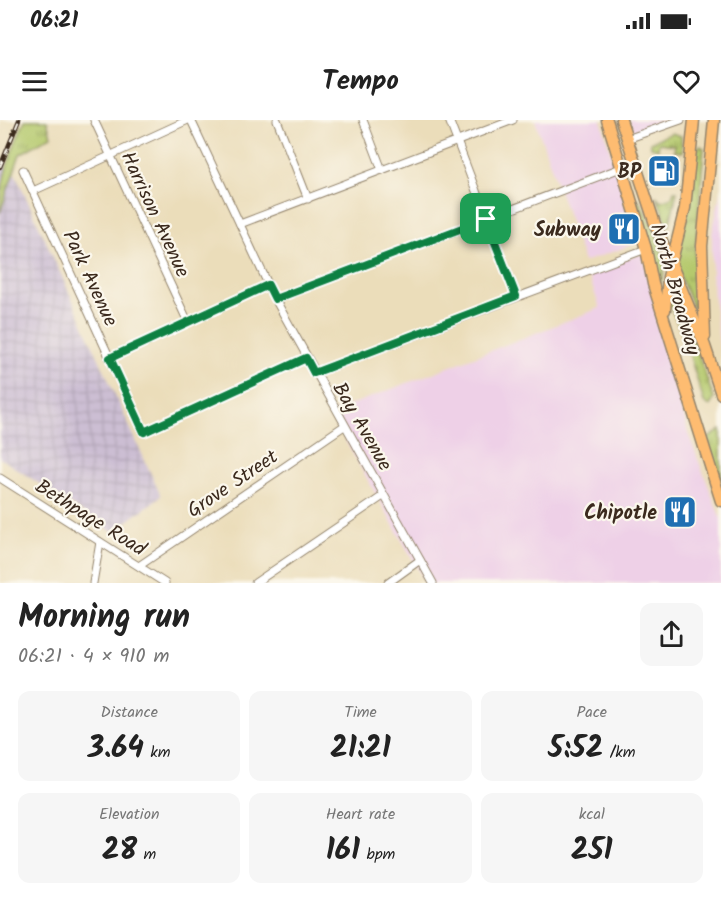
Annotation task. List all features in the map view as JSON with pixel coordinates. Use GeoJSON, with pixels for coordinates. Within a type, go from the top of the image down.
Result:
{"type":"FeatureCollection","features":[{"type":"Feature","properties":{"kind":"main road","name":"North Broadway"},"geometry":{"type":"LineString","coordinates":[[607,120],[646,249],[653,284],[664,313],[697,431],[721,501]]}},
{"type":"Feature","properties":{"kind":"main road","name":"North Broadway"},"geometry":{"type":"LineString","coordinates":[[621,120],[651,214],[705,346],[721,394]]}},
{"type":"Feature","properties":{"kind":"main road"},"geometry":{"type":"LineString","coordinates":[[664,313],[671,262],[685,208],[694,120]]}},
{"type":"Feature","properties":{"kind":"main road"},"geometry":{"type":"LineString","coordinates":[[705,346],[702,246],[714,120]]}},
{"type":"Feature","properties":{"kind":"street","name":"Harrison Avenue"},"geometry":{"type":"LineString","coordinates":[[94,120],[188,322]]}},
{"type":"Feature","properties":{"kind":"street"},"geometry":{"type":"LineString","coordinates":[[33,191],[190,120]]}},
{"type":"Feature","properties":{"kind":"street","name":"Bay Avenue"},"geometry":{"type":"LineString","coordinates":[[190,120],[275,299],[314,373],[433,583]]}},
{"type":"Feature","properties":{"kind":"street"},"geometry":{"type":"LineString","coordinates":[[277,120],[308,199]]}},
{"type":"Feature","properties":{"kind":"street"},"geometry":{"type":"LineString","coordinates":[[363,120],[382,170]]}},
{"type":"Feature","properties":{"kind":"street"},"geometry":{"type":"LineString","coordinates":[[449,120],[516,296]]}},
{"type":"Feature","properties":{"kind":"street"},"geometry":{"type":"LineString","coordinates":[[240,224],[513,120]]}},
{"type":"Feature","properties":{"kind":"street"},"geometry":{"type":"LineString","coordinates":[[627,139],[681,120]]}},
{"type":"Feature","properties":{"kind":"street"},"geometry":{"type":"LineString","coordinates":[[275,299],[634,163]]}},
{"type":"Feature","properties":{"kind":"street","name":"Park Avenue"},"geometry":{"type":"LineString","coordinates":[[23,170],[144,432],[306,358]]}},
{"type":"Feature","properties":{"kind":"street"},"geometry":{"type":"LineString","coordinates":[[314,373],[646,249]]}},
{"type":"Feature","properties":{"kind":"street"},"geometry":{"type":"LineString","coordinates":[[110,358],[268,285]]}},
{"type":"Feature","properties":{"kind":"street","name":"Grove Street"},"geometry":{"type":"LineString","coordinates":[[139,566],[344,426]]}},
{"type":"Feature","properties":{"kind":"street","name":"Bethpage Road"},"geometry":{"type":"LineString","coordinates":[[0,478],[165,583]]}},
{"type":"Feature","properties":{"kind":"street"},"geometry":{"type":"LineString","coordinates":[[255,583],[383,496]]}},
{"type":"Feature","properties":{"kind":"street"},"geometry":{"type":"LineString","coordinates":[[93,583],[100,542]]}},
{"type":"Feature","properties":{"kind":"street"},"geometry":{"type":"LineString","coordinates":[[388,583],[420,560]]}},
{"type":"Feature","properties":{"kind":"shaded area"},"geometry":{"type":"Polygon","coordinates":[[[535,120],[601,120],[637,243],[584,262],[535,120]]]}},
{"type":"Feature","properties":{"kind":"shaded area"},"geometry":{"type":"Polygon","coordinates":[[[629,120],[666,120],[632,131],[629,120]]]}},
{"type":"Feature","properties":{"kind":"shaded area"},"geometry":{"type":"Polygon","coordinates":[[[0,164],[16,175],[161,496],[113,532],[0,458],[0,164]]]}},
{"type":"Feature","properties":{"kind":"shaded area"},"geometry":{"type":"Polygon","coordinates":[[[721,191],[721,356],[712,283],[712,234],[721,191]]]}},
{"type":"Feature","properties":{"kind":"shaded area"},"geometry":{"type":"Polygon","coordinates":[[[644,253],[688,433],[721,519],[721,583],[426,583],[330,413],[600,308],[588,274],[644,253]]]}},
{"type":"Feature","properties":{"kind":"green space"},"geometry":{"type":"Polygon","coordinates":[[[25,120],[47,120],[51,136],[20,154],[0,213],[7,165],[25,120]]]}},
{"type":"Feature","properties":{"kind":"green space"},"geometry":{"type":"Polygon","coordinates":[[[672,133],[681,136],[682,152],[674,151],[675,145],[659,143],[658,149],[651,147],[650,142],[672,133]]]}},
{"type":"Feature","properties":{"kind":"green space"},"geometry":{"type":"Polygon","coordinates":[[[700,146],[704,148],[695,254],[697,309],[694,310],[675,264],[690,200],[697,148],[700,146]]]}},
{"type":"Feature","properties":{"kind":"green space"},"geometry":{"type":"Polygon","coordinates":[[[674,191],[677,191],[669,227],[656,196],[661,201],[672,197],[674,191]]]}},
{"type":"Feature","properties":{"kind":"green space"},"geometry":{"type":"Polygon","coordinates":[[[638,199],[654,229],[662,254],[663,276],[659,284],[635,200],[638,199]]]}},
{"type":"Feature","properties":{"kind":"green space"},"geometry":{"type":"Polygon","coordinates":[[[671,283],[714,399],[710,406],[704,402],[684,337],[669,304],[671,283]]]}},
{"type":"Feature","properties":{"kind":"green space"},"geometry":{"type":"Polygon","coordinates":[[[721,430],[721,482],[707,439],[721,430]]]}},
{"type":"Feature","properties":{"kind":"railway"},"geometry":{"type":"LineString","coordinates":[[0,167],[19,120]]}},
{"type":"Feature","properties":{"kind":"place","name":"BP"},"geometry":{"type":"Point","coordinates":[664,171]}},
{"type":"Feature","properties":{"kind":"place","name":"Subway"},"geometry":{"type":"Point","coordinates":[624,229]}},
{"type":"Feature","properties":{"kind":"place","name":"Chipotle"},"geometry":{"type":"Point","coordinates":[680,512]}},
{"type":"Feature","properties":{"kind":"route"},"geometry":{"type":"LineString","coordinates":[[486,219],[516,296],[314,373],[306,358],[144,432],[110,358],[268,285],[275,299],[486,219]]}}]}
